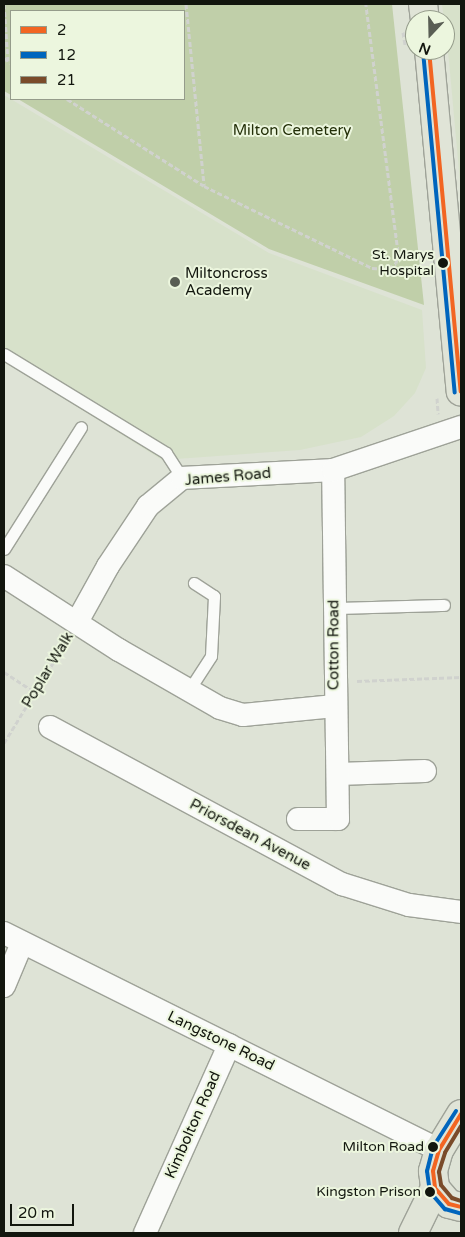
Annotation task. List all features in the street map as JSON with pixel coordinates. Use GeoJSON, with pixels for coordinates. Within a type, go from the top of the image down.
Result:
{"type":"FeatureCollection","features":[{"type":"Feature","properties":{"kind":"main road"},"geometry":{"type":"LineString","coordinates":[[430,60],[461,379]]}},
{"type":"Feature","properties":{"kind":"main road"},"geometry":{"type":"LineString","coordinates":[[413,1233],[434,1188],[432,1171],[438,1150],[461,1114]]}},
{"type":"Feature","properties":{"kind":"main road"},"geometry":{"type":"LineString","coordinates":[[434,1188],[449,1204],[461,1207]]}},
{"type":"Feature","properties":{"kind":"street"},"geometry":{"type":"LineString","coordinates":[[333,470],[461,427]]}},
{"type":"Feature","properties":{"kind":"street","name":"James Road"},"geometry":{"type":"LineString","coordinates":[[77,622],[108,566],[148,506],[182,478],[333,470]]}},
{"type":"Feature","properties":{"kind":"street","name":"Cotton Road"},"geometry":{"type":"LineString","coordinates":[[4,576],[119,650],[220,708],[243,715],[335,706],[333,470]]}},
{"type":"Feature","properties":{"kind":"street"},"geometry":{"type":"LineString","coordinates":[[298,819],[338,819],[335,706]]}},
{"type":"Feature","properties":{"kind":"street","name":"Priorsdean Avenue"},"geometry":{"type":"LineString","coordinates":[[50,727],[342,884],[409,905],[461,912]]}},
{"type":"Feature","properties":{"kind":"street"},"geometry":{"type":"LineString","coordinates":[[338,774],[425,771]]}},
{"type":"Feature","properties":{"kind":"street"},"geometry":{"type":"LineString","coordinates":[[4,986],[13,938]]}},
{"type":"Feature","properties":{"kind":"street","name":"Langstone Road"},"geometry":{"type":"LineString","coordinates":[[13,938],[438,1150]]}},
{"type":"Feature","properties":{"kind":"street","name":"Kimbolton Road"},"geometry":{"type":"LineString","coordinates":[[145,1233],[230,1045]]}},
{"type":"Feature","properties":{"kind":"lane"},"geometry":{"type":"LineString","coordinates":[[4,354],[166,454],[182,478]]}},
{"type":"Feature","properties":{"kind":"lane"},"geometry":{"type":"LineString","coordinates":[[4,549],[81,427]]}},
{"type":"Feature","properties":{"kind":"lane"},"geometry":{"type":"LineString","coordinates":[[189,690],[211,656],[214,596],[194,583]]}},
{"type":"Feature","properties":{"kind":"lane"},"geometry":{"type":"LineString","coordinates":[[334,608],[444,605]]}},
{"type":"Feature","properties":{"kind":"path"},"geometry":{"type":"LineString","coordinates":[[4,4],[10,62]]}},
{"type":"Feature","properties":{"kind":"path"},"geometry":{"type":"LineString","coordinates":[[186,4],[204,186]]}},
{"type":"Feature","properties":{"kind":"path"},"geometry":{"type":"LineString","coordinates":[[69,100],[204,186],[372,268],[389,269],[396,262],[398,252],[366,4]]}},
{"type":"Feature","properties":{"kind":"path"},"geometry":{"type":"LineString","coordinates":[[4,58],[10,62]]}},
{"type":"Feature","properties":{"kind":"path","name":"Poplar Walk"},"geometry":{"type":"LineString","coordinates":[[4,743],[77,622]]}},
{"type":"Feature","properties":{"kind":"path"},"geometry":{"type":"LineString","coordinates":[[4,672],[35,692]]}},
{"type":"Feature","properties":{"kind":"path"},"geometry":{"type":"LineString","coordinates":[[335,706],[349,681],[461,677]]}},
{"type":"Feature","properties":{"kind":"shaded area"},"geometry":{"type":"Polygon","coordinates":[[[442,4],[461,4],[461,193],[449,60],[455,60],[455,10],[443,10],[442,4]]]}},
{"type":"Feature","properties":{"kind":"shaded area","name":"Miltoncross Academy"},"geometry":{"type":"Polygon","coordinates":[[[4,95],[269,253],[422,310],[426,368],[415,393],[394,416],[361,437],[300,450],[162,460],[4,361],[4,95]]]}},
{"type":"Feature","properties":{"kind":"green space","name":"Milton Cemetery"},"geometry":{"type":"Polygon","coordinates":[[[4,4],[392,4],[424,305],[269,249],[20,100],[185,100],[185,10],[10,10],[10,94],[4,91],[4,4]]]}},
{"type":"Feature","properties":{"kind":"transit line","name":"12"},"geometry":{"type":"LineString","coordinates":[[424,60],[455,393]]}},
{"type":"Feature","properties":{"kind":"transit line","name":"2"},"geometry":{"type":"LineString","coordinates":[[430,60],[461,392]]}},
{"type":"Feature","properties":{"kind":"transit line","name":"12"},"geometry":{"type":"LineString","coordinates":[[456,1111],[433,1147],[427,1171],[430,1192],[445,1209],[459,1213]]}},
{"type":"Feature","properties":{"kind":"transit line","name":"2"},"geometry":{"type":"LineString","coordinates":[[461,1114],[439,1150],[433,1171],[435,1188],[449,1204],[461,1207]]}},
{"type":"Feature","properties":{"kind":"transit line","name":"21"},"geometry":{"type":"LineString","coordinates":[[461,1126],[445,1153],[439,1172],[441,1185],[452,1198],[461,1201]]}},
{"type":"Feature","properties":{"kind":"place","name":"St. Marys Hospital"},"geometry":{"type":"Point","coordinates":[443,263]}},
{"type":"Feature","properties":{"kind":"place","name":"Miltoncross Academy"},"geometry":{"type":"Point","coordinates":[175,282]}},
{"type":"Feature","properties":{"kind":"place","name":"Milton Road"},"geometry":{"type":"Point","coordinates":[433,1147]}},
{"type":"Feature","properties":{"kind":"place","name":"Kingston Prison"},"geometry":{"type":"Point","coordinates":[430,1192]}}]}
